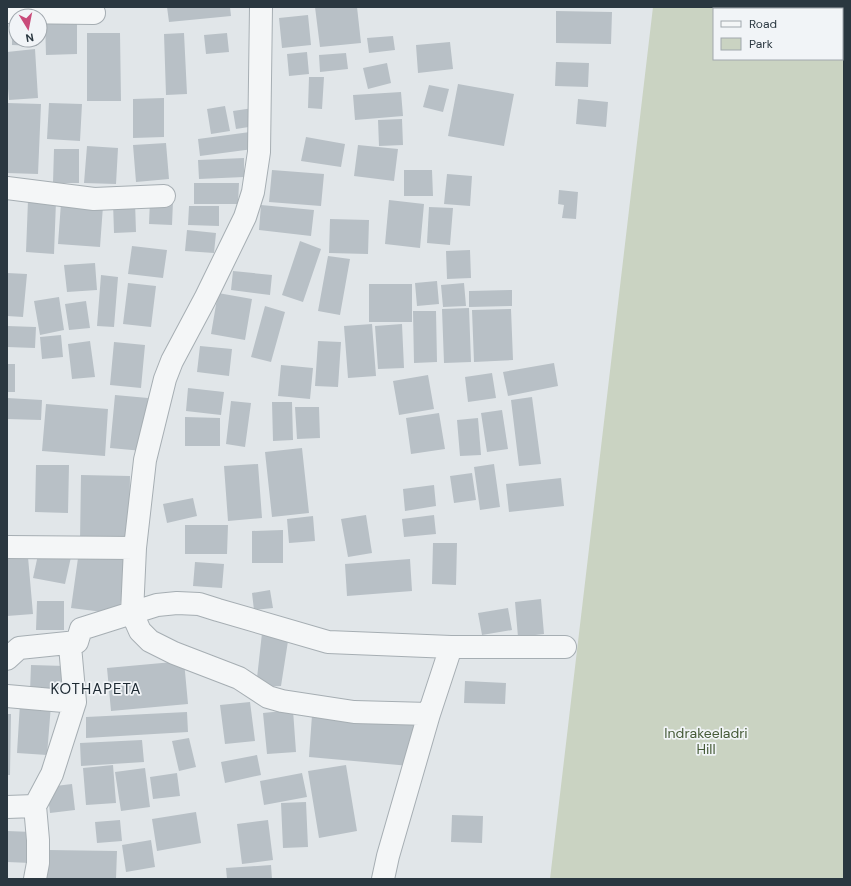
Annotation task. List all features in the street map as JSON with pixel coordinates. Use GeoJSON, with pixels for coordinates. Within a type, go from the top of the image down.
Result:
{"type":"FeatureCollection","features":[{"type":"Feature","properties":{"kind":"street"},"geometry":{"type":"LineString","coordinates":[[261,7],[259,152],[253,192],[245,217],[172,361],[165,379],[145,460],[135,548],[132,613],[140,631],[150,641],[174,653],[239,678],[268,697],[282,701],[354,712],[429,714]]}},
{"type":"Feature","properties":{"kind":"street"},"geometry":{"type":"LineString","coordinates":[[7,12],[94,13]]}},
{"type":"Feature","properties":{"kind":"street"},"geometry":{"type":"LineString","coordinates":[[7,188],[94,199],[164,196]]}},
{"type":"Feature","properties":{"kind":"street"},"geometry":{"type":"LineString","coordinates":[[7,547],[135,548]]}},
{"type":"Feature","properties":{"kind":"street"},"geometry":{"type":"LineString","coordinates":[[35,879],[38,862],[38,840],[35,806],[52,774],[75,702],[70,646],[77,642],[81,629],[157,605],[177,603],[199,604],[328,642],[451,647],[565,647]]}},
{"type":"Feature","properties":{"kind":"street"},"geometry":{"type":"LineString","coordinates":[[7,659],[19,648],[77,642]]}},
{"type":"Feature","properties":{"kind":"street"},"geometry":{"type":"LineString","coordinates":[[383,879],[388,856],[429,714],[451,647]]}},
{"type":"Feature","properties":{"kind":"street"},"geometry":{"type":"LineString","coordinates":[[7,696],[75,702]]}},
{"type":"Feature","properties":{"kind":"street"},"geometry":{"type":"LineString","coordinates":[[7,806],[35,806]]}},
{"type":"Feature","properties":{"kind":"green space","name":"Indrakeeladri Hill"},"geometry":{"type":"Polygon","coordinates":[[[653,7],[844,7],[844,879],[550,879],[653,7]]]}},
{"type":"Feature","properties":{"kind":"building"},"geometry":{"type":"Polygon","coordinates":[[[167,7],[230,7],[231,16],[169,22],[167,7]]]}},
{"type":"Feature","properties":{"kind":"building"},"geometry":{"type":"Polygon","coordinates":[[[315,7],[357,7],[361,43],[320,47],[315,7]]]}},
{"type":"Feature","properties":{"kind":"building"},"geometry":{"type":"Polygon","coordinates":[[[556,11],[612,12],[611,44],[556,43],[556,11]]]}},
{"type":"Feature","properties":{"kind":"building"},"geometry":{"type":"Polygon","coordinates":[[[308,15],[311,45],[282,48],[279,18],[308,15]]]}},
{"type":"Feature","properties":{"kind":"building"},"geometry":{"type":"Polygon","coordinates":[[[77,18],[77,54],[46,55],[46,48],[48,48],[48,19],[77,18]]]}},
{"type":"Feature","properties":{"kind":"building"},"geometry":{"type":"Polygon","coordinates":[[[87,33],[120,33],[121,101],[87,101],[87,33]]]}},
{"type":"Feature","properties":{"kind":"building"},"geometry":{"type":"Polygon","coordinates":[[[184,33],[187,94],[166,95],[164,34],[184,33]]]}},
{"type":"Feature","properties":{"kind":"building"},"geometry":{"type":"Polygon","coordinates":[[[227,33],[229,52],[206,54],[204,35],[227,33]]]}},
{"type":"Feature","properties":{"kind":"building"},"geometry":{"type":"Polygon","coordinates":[[[393,36],[395,50],[369,53],[367,38],[393,36]]]}},
{"type":"Feature","properties":{"kind":"building"},"geometry":{"type":"Polygon","coordinates":[[[450,42],[453,69],[418,73],[416,45],[450,42]]]}},
{"type":"Feature","properties":{"kind":"building"},"geometry":{"type":"Polygon","coordinates":[[[35,49],[38,98],[9,100],[7,52],[35,49]]]}},
{"type":"Feature","properties":{"kind":"building"},"geometry":{"type":"Polygon","coordinates":[[[307,52],[309,74],[289,76],[287,54],[307,52]]]}},
{"type":"Feature","properties":{"kind":"building"},"geometry":{"type":"Polygon","coordinates":[[[346,53],[348,69],[320,72],[319,55],[346,53]]]}},
{"type":"Feature","properties":{"kind":"building"},"geometry":{"type":"Polygon","coordinates":[[[556,62],[589,63],[588,87],[555,86],[556,62]]]}},
{"type":"Feature","properties":{"kind":"building"},"geometry":{"type":"Polygon","coordinates":[[[387,63],[391,83],[368,89],[363,68],[387,63]]]}},
{"type":"Feature","properties":{"kind":"building"},"geometry":{"type":"Polygon","coordinates":[[[309,77],[324,77],[322,109],[308,108],[309,77]]]}},
{"type":"Feature","properties":{"kind":"building"},"geometry":{"type":"Polygon","coordinates":[[[458,84],[514,94],[504,146],[448,136],[458,84]]]}},
{"type":"Feature","properties":{"kind":"building"},"geometry":{"type":"Polygon","coordinates":[[[429,85],[449,89],[443,112],[423,107],[429,85]]]}},
{"type":"Feature","properties":{"kind":"building"},"geometry":{"type":"Polygon","coordinates":[[[401,92],[403,116],[355,120],[353,95],[401,92]]]}},
{"type":"Feature","properties":{"kind":"building"},"geometry":{"type":"Polygon","coordinates":[[[164,98],[164,137],[133,138],[133,99],[164,98]]]}},
{"type":"Feature","properties":{"kind":"building"},"geometry":{"type":"Polygon","coordinates":[[[578,99],[608,102],[606,127],[576,124],[578,99]]]}},
{"type":"Feature","properties":{"kind":"building"},"geometry":{"type":"Polygon","coordinates":[[[7,103],[41,104],[38,174],[7,173],[7,103]]]}},
{"type":"Feature","properties":{"kind":"building"},"geometry":{"type":"Polygon","coordinates":[[[49,103],[82,104],[80,141],[47,139],[49,103]]]}},
{"type":"Feature","properties":{"kind":"building"},"geometry":{"type":"Polygon","coordinates":[[[225,106],[230,131],[211,134],[207,109],[225,106]]]}},
{"type":"Feature","properties":{"kind":"building"},"geometry":{"type":"Polygon","coordinates":[[[253,108],[255,126],[236,129],[233,111],[253,108]]]}},
{"type":"Feature","properties":{"kind":"building"},"geometry":{"type":"Polygon","coordinates":[[[402,119],[403,145],[379,146],[378,120],[402,119]]]}},
{"type":"Feature","properties":{"kind":"building"},"geometry":{"type":"Polygon","coordinates":[[[250,132],[253,149],[200,156],[198,139],[250,132]]]}},
{"type":"Feature","properties":{"kind":"building"},"geometry":{"type":"Polygon","coordinates":[[[306,137],[345,144],[341,167],[301,161],[306,137]]]}},
{"type":"Feature","properties":{"kind":"building"},"geometry":{"type":"Polygon","coordinates":[[[166,143],[169,179],[136,182],[133,145],[166,143]]]}},
{"type":"Feature","properties":{"kind":"building"},"geometry":{"type":"Polygon","coordinates":[[[358,145],[398,149],[394,181],[354,176],[358,145]]]}},
{"type":"Feature","properties":{"kind":"building"},"geometry":{"type":"Polygon","coordinates":[[[87,146],[118,148],[116,184],[84,183],[87,146]]]}},
{"type":"Feature","properties":{"kind":"building"},"geometry":{"type":"Polygon","coordinates":[[[54,149],[79,149],[79,183],[53,183],[54,149]]]}},
{"type":"Feature","properties":{"kind":"building"},"geometry":{"type":"Polygon","coordinates":[[[244,158],[244,177],[199,179],[198,160],[244,158]]]}},
{"type":"Feature","properties":{"kind":"building"},"geometry":{"type":"Polygon","coordinates":[[[272,170],[324,174],[321,206],[269,202],[272,170]]]}},
{"type":"Feature","properties":{"kind":"building"},"geometry":{"type":"Polygon","coordinates":[[[404,170],[432,170],[433,196],[404,196],[404,170]]]}},
{"type":"Feature","properties":{"kind":"building"},"geometry":{"type":"Polygon","coordinates":[[[447,174],[472,176],[470,206],[444,204],[447,174]]]}},
{"type":"Feature","properties":{"kind":"building"},"geometry":{"type":"Polygon","coordinates":[[[194,183],[239,183],[238,204],[194,204],[194,183]]]}},
{"type":"Feature","properties":{"kind":"building"},"geometry":{"type":"Polygon","coordinates":[[[559,190],[578,192],[576,219],[562,218],[564,205],[558,204],[559,190]]]}},
{"type":"Feature","properties":{"kind":"building"},"geometry":{"type":"Polygon","coordinates":[[[28,200],[56,201],[54,254],[26,252],[28,200]]]}},
{"type":"Feature","properties":{"kind":"building"},"geometry":{"type":"Polygon","coordinates":[[[150,200],[173,201],[172,225],[149,224],[150,200]]]}},
{"type":"Feature","properties":{"kind":"building"},"geometry":{"type":"Polygon","coordinates":[[[389,200],[424,204],[420,248],[385,244],[389,200]]]}},
{"type":"Feature","properties":{"kind":"building"},"geometry":{"type":"Polygon","coordinates":[[[113,202],[135,202],[136,232],[114,233],[113,202]]]}},
{"type":"Feature","properties":{"kind":"building"},"geometry":{"type":"Polygon","coordinates":[[[61,203],[103,206],[100,247],[58,244],[61,203]]]}},
{"type":"Feature","properties":{"kind":"building"},"geometry":{"type":"Polygon","coordinates":[[[261,205],[314,210],[311,236],[259,230],[261,205]]]}},
{"type":"Feature","properties":{"kind":"building"},"geometry":{"type":"Polygon","coordinates":[[[189,206],[219,206],[219,226],[188,225],[189,206]]]}},
{"type":"Feature","properties":{"kind":"building"},"geometry":{"type":"Polygon","coordinates":[[[429,207],[453,208],[450,245],[427,243],[429,207]]]}},
{"type":"Feature","properties":{"kind":"building"},"geometry":{"type":"Polygon","coordinates":[[[330,219],[369,220],[368,254],[329,253],[330,219]]]}},
{"type":"Feature","properties":{"kind":"building"},"geometry":{"type":"Polygon","coordinates":[[[187,230],[216,233],[214,253],[185,251],[187,230]]]}},
{"type":"Feature","properties":{"kind":"building"},"geometry":{"type":"Polygon","coordinates":[[[300,241],[321,249],[303,302],[282,295],[300,241]]]}},
{"type":"Feature","properties":{"kind":"building"},"geometry":{"type":"Polygon","coordinates":[[[132,246],[167,250],[163,278],[128,274],[132,246]]]}},
{"type":"Feature","properties":{"kind":"building"},"geometry":{"type":"Polygon","coordinates":[[[470,250],[471,278],[447,279],[446,251],[470,250]]]}},
{"type":"Feature","properties":{"kind":"building"},"geometry":{"type":"Polygon","coordinates":[[[328,256],[350,259],[340,315],[318,311],[328,256]]]}},
{"type":"Feature","properties":{"kind":"building"},"geometry":{"type":"Polygon","coordinates":[[[95,263],[97,290],[67,292],[64,265],[95,263]]]}},
{"type":"Feature","properties":{"kind":"building"},"geometry":{"type":"Polygon","coordinates":[[[233,271],[272,275],[270,295],[231,290],[233,271]]]}},
{"type":"Feature","properties":{"kind":"building"},"geometry":{"type":"Polygon","coordinates":[[[7,273],[27,274],[23,317],[7,316],[7,273]]]}},
{"type":"Feature","properties":{"kind":"building"},"geometry":{"type":"Polygon","coordinates":[[[101,275],[118,277],[114,327],[97,326],[101,275]]]}},
{"type":"Feature","properties":{"kind":"building"},"geometry":{"type":"Polygon","coordinates":[[[437,281],[439,304],[417,306],[415,283],[437,281]]]}},
{"type":"Feature","properties":{"kind":"building"},"geometry":{"type":"Polygon","coordinates":[[[128,283],[156,286],[151,327],[123,324],[128,283]]]}},
{"type":"Feature","properties":{"kind":"building"},"geometry":{"type":"Polygon","coordinates":[[[464,283],[466,306],[443,307],[441,285],[464,283]]]}},
{"type":"Feature","properties":{"kind":"building"},"geometry":{"type":"Polygon","coordinates":[[[369,284],[412,284],[412,322],[369,322],[369,284]]]}},
{"type":"Feature","properties":{"kind":"building"},"geometry":{"type":"Polygon","coordinates":[[[512,290],[512,306],[469,307],[469,291],[512,290]]]}},
{"type":"Feature","properties":{"kind":"building"},"geometry":{"type":"Polygon","coordinates":[[[218,293],[252,299],[245,340],[211,334],[218,293]]]}},
{"type":"Feature","properties":{"kind":"building"},"geometry":{"type":"Polygon","coordinates":[[[59,297],[64,330],[40,335],[34,301],[59,297]]]}},
{"type":"Feature","properties":{"kind":"building"},"geometry":{"type":"Polygon","coordinates":[[[86,301],[90,328],[69,330],[65,304],[86,301]]]}},
{"type":"Feature","properties":{"kind":"building"},"geometry":{"type":"Polygon","coordinates":[[[265,306],[285,312],[271,362],[251,357],[265,306]]]}},
{"type":"Feature","properties":{"kind":"building"},"geometry":{"type":"Polygon","coordinates":[[[469,308],[471,362],[444,363],[442,309],[469,308]]]}},
{"type":"Feature","properties":{"kind":"building"},"geometry":{"type":"Polygon","coordinates":[[[511,309],[513,360],[474,362],[472,310],[511,309]]]}},
{"type":"Feature","properties":{"kind":"building"},"geometry":{"type":"Polygon","coordinates":[[[413,311],[436,311],[437,362],[414,363],[413,311]]]}},
{"type":"Feature","properties":{"kind":"building"},"geometry":{"type":"Polygon","coordinates":[[[372,324],[376,376],[348,378],[344,326],[372,324]]]}},
{"type":"Feature","properties":{"kind":"building"},"geometry":{"type":"Polygon","coordinates":[[[402,324],[404,368],[378,369],[375,326],[402,324]]]}},
{"type":"Feature","properties":{"kind":"building"},"geometry":{"type":"Polygon","coordinates":[[[7,326],[36,327],[35,348],[7,347],[7,326]]]}},
{"type":"Feature","properties":{"kind":"building"},"geometry":{"type":"Polygon","coordinates":[[[61,335],[63,357],[42,359],[40,337],[61,335]]]}},
{"type":"Feature","properties":{"kind":"building"},"geometry":{"type":"Polygon","coordinates":[[[90,341],[95,377],[72,379],[68,344],[90,341]]]}},
{"type":"Feature","properties":{"kind":"building"},"geometry":{"type":"Polygon","coordinates":[[[318,341],[341,342],[338,387],[315,386],[318,341]]]}},
{"type":"Feature","properties":{"kind":"building"},"geometry":{"type":"Polygon","coordinates":[[[114,342],[145,345],[141,388],[110,385],[114,342]]]}},
{"type":"Feature","properties":{"kind":"building"},"geometry":{"type":"Polygon","coordinates":[[[200,346],[232,349],[229,376],[197,372],[200,346]]]}},
{"type":"Feature","properties":{"kind":"building"},"geometry":{"type":"Polygon","coordinates":[[[554,363],[558,386],[508,396],[503,372],[554,363]]]}},
{"type":"Feature","properties":{"kind":"building"},"geometry":{"type":"Polygon","coordinates":[[[7,364],[15,364],[15,392],[7,392],[7,364]]]}},
{"type":"Feature","properties":{"kind":"building"},"geometry":{"type":"Polygon","coordinates":[[[281,365],[313,368],[310,399],[278,396],[281,365]]]}},
{"type":"Feature","properties":{"kind":"building"},"geometry":{"type":"Polygon","coordinates":[[[492,373],[496,398],[468,402],[465,377],[492,373]]]}},
{"type":"Feature","properties":{"kind":"building"},"geometry":{"type":"Polygon","coordinates":[[[428,375],[434,409],[399,415],[393,381],[428,375]]]}},
{"type":"Feature","properties":{"kind":"building"},"geometry":{"type":"Polygon","coordinates":[[[188,388],[224,392],[221,415],[186,411],[188,388]]]}},
{"type":"Feature","properties":{"kind":"building"},"geometry":{"type":"Polygon","coordinates":[[[115,395],[148,398],[143,451],[110,448],[115,395]]]}},
{"type":"Feature","properties":{"kind":"building"},"geometry":{"type":"Polygon","coordinates":[[[532,397],[541,464],[519,466],[511,400],[532,397]]]}},
{"type":"Feature","properties":{"kind":"building"},"geometry":{"type":"Polygon","coordinates":[[[7,398],[42,400],[41,420],[7,419],[7,398]]]}},
{"type":"Feature","properties":{"kind":"building"},"geometry":{"type":"Polygon","coordinates":[[[231,401],[251,403],[245,447],[226,444],[231,401]]]}},
{"type":"Feature","properties":{"kind":"building"},"geometry":{"type":"Polygon","coordinates":[[[272,402],[292,402],[293,440],[273,441],[272,402]]]}},
{"type":"Feature","properties":{"kind":"building"},"geometry":{"type":"Polygon","coordinates":[[[46,404],[108,409],[105,456],[42,451],[46,404]]]}},
{"type":"Feature","properties":{"kind":"building"},"geometry":{"type":"Polygon","coordinates":[[[295,407],[319,407],[320,438],[297,439],[295,407]]]}},
{"type":"Feature","properties":{"kind":"building"},"geometry":{"type":"Polygon","coordinates":[[[502,410],[508,449],[487,452],[481,413],[502,410]]]}},
{"type":"Feature","properties":{"kind":"building"},"geometry":{"type":"Polygon","coordinates":[[[439,413],[445,449],[411,454],[406,418],[439,413]]]}},
{"type":"Feature","properties":{"kind":"building"},"geometry":{"type":"Polygon","coordinates":[[[185,417],[220,418],[220,446],[185,446],[185,417]]]}},
{"type":"Feature","properties":{"kind":"building"},"geometry":{"type":"Polygon","coordinates":[[[478,418],[481,455],[460,456],[457,420],[478,418]]]}},
{"type":"Feature","properties":{"kind":"building"},"geometry":{"type":"Polygon","coordinates":[[[302,448],[309,513],[272,517],[265,452],[302,448]]]}},
{"type":"Feature","properties":{"kind":"building"},"geometry":{"type":"Polygon","coordinates":[[[258,464],[262,518],[228,521],[224,466],[258,464]]]}},
{"type":"Feature","properties":{"kind":"building"},"geometry":{"type":"Polygon","coordinates":[[[494,464],[500,507],[480,510],[474,467],[494,464]]]}},
{"type":"Feature","properties":{"kind":"building"},"geometry":{"type":"Polygon","coordinates":[[[36,465],[69,465],[68,513],[35,512],[36,465]]]}},
{"type":"Feature","properties":{"kind":"building"},"geometry":{"type":"Polygon","coordinates":[[[472,473],[476,500],[454,503],[450,476],[472,473]]]}},
{"type":"Feature","properties":{"kind":"building"},"geometry":{"type":"Polygon","coordinates":[[[81,475],[130,476],[129,542],[80,541],[81,475]]]}},
{"type":"Feature","properties":{"kind":"building"},"geometry":{"type":"Polygon","coordinates":[[[561,478],[564,506],[509,512],[506,484],[561,478]]]}},
{"type":"Feature","properties":{"kind":"building"},"geometry":{"type":"Polygon","coordinates":[[[434,485],[436,506],[405,511],[403,489],[434,485]]]}},
{"type":"Feature","properties":{"kind":"building"},"geometry":{"type":"Polygon","coordinates":[[[193,498],[197,516],[167,523],[163,504],[193,498]]]}},
{"type":"Feature","properties":{"kind":"building"},"geometry":{"type":"Polygon","coordinates":[[[366,515],[372,553],[348,557],[341,519],[366,515]]]}},
{"type":"Feature","properties":{"kind":"building"},"geometry":{"type":"Polygon","coordinates":[[[434,515],[436,534],[404,537],[402,519],[434,515]]]}},
{"type":"Feature","properties":{"kind":"building"},"geometry":{"type":"Polygon","coordinates":[[[313,516],[315,541],[289,543],[287,519],[313,516]]]}},
{"type":"Feature","properties":{"kind":"building"},"geometry":{"type":"Polygon","coordinates":[[[185,525],[228,525],[227,554],[185,554],[185,525]]]}},
{"type":"Feature","properties":{"kind":"building"},"geometry":{"type":"Polygon","coordinates":[[[283,530],[283,563],[252,563],[252,531],[283,530]]]}},
{"type":"Feature","properties":{"kind":"building"},"geometry":{"type":"Polygon","coordinates":[[[433,543],[457,543],[456,585],[432,584],[433,543]]]}},
{"type":"Feature","properties":{"kind":"building"},"geometry":{"type":"Polygon","coordinates":[[[39,550],[71,557],[65,584],[33,578],[39,550]]]}},
{"type":"Feature","properties":{"kind":"building"},"geometry":{"type":"Polygon","coordinates":[[[79,551],[127,558],[119,614],[71,608],[79,551]]]}},
{"type":"Feature","properties":{"kind":"building"},"geometry":{"type":"Polygon","coordinates":[[[28,557],[33,614],[7,616],[7,559],[28,557]]]}},
{"type":"Feature","properties":{"kind":"building"},"geometry":{"type":"Polygon","coordinates":[[[410,559],[412,591],[347,596],[345,564],[410,559]]]}},
{"type":"Feature","properties":{"kind":"building"},"geometry":{"type":"Polygon","coordinates":[[[195,562],[224,564],[222,588],[193,586],[195,562]]]}},
{"type":"Feature","properties":{"kind":"building"},"geometry":{"type":"Polygon","coordinates":[[[270,590],[273,608],[254,610],[252,593],[270,590]]]}},
{"type":"Feature","properties":{"kind":"building"},"geometry":{"type":"Polygon","coordinates":[[[541,599],[544,634],[518,637],[515,602],[541,599]]]}},
{"type":"Feature","properties":{"kind":"building"},"geometry":{"type":"Polygon","coordinates":[[[37,601],[64,601],[64,630],[36,630],[37,601]]]}},
{"type":"Feature","properties":{"kind":"building"},"geometry":{"type":"Polygon","coordinates":[[[508,608],[512,630],[482,635],[478,613],[508,608]]]}},
{"type":"Feature","properties":{"kind":"building"},"geometry":{"type":"Polygon","coordinates":[[[262,633],[288,641],[281,686],[256,687],[262,633]]]}},
{"type":"Feature","properties":{"kind":"building"},"geometry":{"type":"Polygon","coordinates":[[[184,661],[188,704],[111,711],[107,668],[184,661]]]}},
{"type":"Feature","properties":{"kind":"building"},"geometry":{"type":"Polygon","coordinates":[[[31,665],[65,666],[64,693],[30,692],[31,665]]]}},
{"type":"Feature","properties":{"kind":"building"},"geometry":{"type":"Polygon","coordinates":[[[465,681],[506,683],[505,704],[464,703],[465,681]]]}},
{"type":"Feature","properties":{"kind":"building"},"geometry":{"type":"Polygon","coordinates":[[[250,702],[255,741],[225,744],[220,705],[250,702]]]}},
{"type":"Feature","properties":{"kind":"building"},"geometry":{"type":"Polygon","coordinates":[[[20,703],[51,705],[47,755],[17,753],[20,703]]]}},
{"type":"Feature","properties":{"kind":"building"},"geometry":{"type":"Polygon","coordinates":[[[293,710],[296,752],[267,754],[263,713],[293,710]]]}},
{"type":"Feature","properties":{"kind":"building"},"geometry":{"type":"Polygon","coordinates":[[[187,712],[188,732],[86,738],[86,717],[187,712]]]}},
{"type":"Feature","properties":{"kind":"building"},"geometry":{"type":"Polygon","coordinates":[[[7,714],[11,714],[10,775],[7,775],[7,714]]]}},
{"type":"Feature","properties":{"kind":"building"},"geometry":{"type":"Polygon","coordinates":[[[312,715],[414,724],[410,766],[309,757],[312,715]]]}},
{"type":"Feature","properties":{"kind":"building"},"geometry":{"type":"Polygon","coordinates":[[[189,738],[196,767],[179,771],[172,741],[189,738]]]}},
{"type":"Feature","properties":{"kind":"building"},"geometry":{"type":"Polygon","coordinates":[[[142,740],[144,762],[81,766],[80,743],[142,740]]]}},
{"type":"Feature","properties":{"kind":"building"},"geometry":{"type":"Polygon","coordinates":[[[257,755],[261,775],[225,783],[221,762],[257,755]]]}},
{"type":"Feature","properties":{"kind":"building"},"geometry":{"type":"Polygon","coordinates":[[[113,765],[116,803],[86,805],[83,768],[113,765]]]}},
{"type":"Feature","properties":{"kind":"building"},"geometry":{"type":"Polygon","coordinates":[[[346,765],[357,831],[319,838],[308,771],[346,765]]]}},
{"type":"Feature","properties":{"kind":"building"},"geometry":{"type":"Polygon","coordinates":[[[145,768],[150,807],[121,811],[115,772],[145,768]]]}},
{"type":"Feature","properties":{"kind":"building"},"geometry":{"type":"Polygon","coordinates":[[[177,773],[180,796],[153,799],[150,777],[177,773]]]}},
{"type":"Feature","properties":{"kind":"building"},"geometry":{"type":"Polygon","coordinates":[[[302,773],[307,797],[264,805],[260,781],[302,773]]]}},
{"type":"Feature","properties":{"kind":"building"},"geometry":{"type":"Polygon","coordinates":[[[72,784],[75,810],[50,813],[47,787],[72,784]]]}},
{"type":"Feature","properties":{"kind":"building"},"geometry":{"type":"Polygon","coordinates":[[[306,802],[308,847],[283,848],[281,803],[306,802]]]}},
{"type":"Feature","properties":{"kind":"building"},"geometry":{"type":"Polygon","coordinates":[[[196,812],[201,843],[157,851],[152,819],[196,812]]]}},
{"type":"Feature","properties":{"kind":"building"},"geometry":{"type":"Polygon","coordinates":[[[452,815],[483,816],[482,843],[451,842],[452,815]]]}},
{"type":"Feature","properties":{"kind":"building"},"geometry":{"type":"Polygon","coordinates":[[[120,820],[122,841],[97,843],[95,822],[120,820]]]}},
{"type":"Feature","properties":{"kind":"building"},"geometry":{"type":"Polygon","coordinates":[[[268,820],[273,860],[242,864],[237,824],[268,820]]]}},
{"type":"Feature","properties":{"kind":"building"},"geometry":{"type":"Polygon","coordinates":[[[7,831],[32,832],[31,863],[7,862],[7,831]]]}},
{"type":"Feature","properties":{"kind":"building"},"geometry":{"type":"Polygon","coordinates":[[[151,840],[155,867],[126,872],[122,845],[151,840]]]}},
{"type":"Feature","properties":{"kind":"building"},"geometry":{"type":"Polygon","coordinates":[[[48,850],[117,851],[116,879],[47,879],[48,850]]]}},
{"type":"Feature","properties":{"kind":"building"},"geometry":{"type":"Polygon","coordinates":[[[271,865],[272,879],[227,879],[226,868],[271,865]]]}},
{"type":"Feature","properties":{"kind":"district","name":"KOTHAPETA"},"geometry":{"type":"Point","coordinates":[96,689]}}]}
